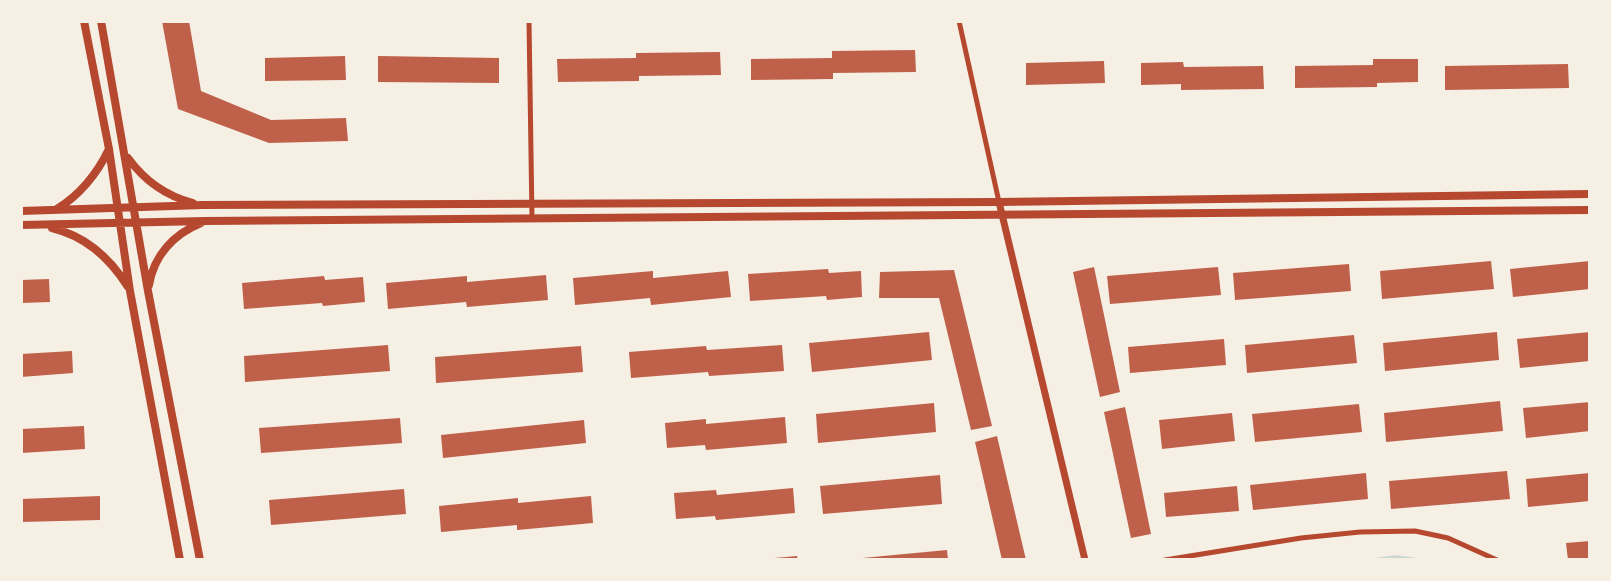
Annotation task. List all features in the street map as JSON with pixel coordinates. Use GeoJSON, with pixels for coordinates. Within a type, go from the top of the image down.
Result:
{"type":"FeatureCollection","features":[{"type":"Feature","properties":{"kind":"main road"},"geometry":{"type":"LineString","coordinates":[[84,21],[109,149],[131,291],[180,560]]}},
{"type":"Feature","properties":{"kind":"main road"},"geometry":{"type":"LineString","coordinates":[[101,21],[200,560]]}},
{"type":"Feature","properties":{"kind":"main road"},"geometry":{"type":"LineString","coordinates":[[54,211],[87,184],[109,149]]}},
{"type":"Feature","properties":{"kind":"main road"},"geometry":{"type":"LineString","coordinates":[[125,154],[153,184],[177,198],[203,205]]}},
{"type":"Feature","properties":{"kind":"main road"},"geometry":{"type":"LineString","coordinates":[[21,211],[203,205],[999,202],[1590,194]]}},
{"type":"Feature","properties":{"kind":"main road"},"geometry":{"type":"LineString","coordinates":[[21,225],[205,221],[1590,210]]}},
{"type":"Feature","properties":{"kind":"main road"},"geometry":{"type":"LineString","coordinates":[[149,291],[155,265],[170,242],[205,221]]}},
{"type":"Feature","properties":{"kind":"main road"},"geometry":{"type":"LineString","coordinates":[[42,225],[78,237],[94,248],[121,275],[131,291]]}},
{"type":"Feature","properties":{"kind":"street"},"geometry":{"type":"LineString","coordinates":[[530,21],[532,219]]}},
{"type":"Feature","properties":{"kind":"street"},"geometry":{"type":"LineString","coordinates":[[959,21],[999,202],[1085,560]]}},
{"type":"Feature","properties":{"kind":"street"},"geometry":{"type":"LineString","coordinates":[[1165,560],[1301,538],[1415,531],[1448,538],[1497,560]]}},
{"type":"Feature","properties":{"kind":"building"},"geometry":{"type":"Polygon","coordinates":[[[162,21],[189,21],[201,91],[271,120],[346,118],[348,141],[269,143],[178,109],[162,21]]]}},
{"type":"Feature","properties":{"kind":"building"},"geometry":{"type":"Polygon","coordinates":[[[915,50],[916,72],[833,73],[833,79],[751,80],[751,59],[832,58],[832,51],[915,50]]]}},
{"type":"Feature","properties":{"kind":"building"},"geometry":{"type":"Polygon","coordinates":[[[720,52],[721,75],[639,76],[639,81],[558,82],[557,59],[636,58],[636,53],[720,52]]]}},
{"type":"Feature","properties":{"kind":"building"},"geometry":{"type":"Polygon","coordinates":[[[345,56],[346,80],[265,81],[265,58],[345,56]]]}},
{"type":"Feature","properties":{"kind":"building"},"geometry":{"type":"Polygon","coordinates":[[[378,56],[499,58],[499,83],[378,82],[378,56]]]}},
{"type":"Feature","properties":{"kind":"building"},"geometry":{"type":"Polygon","coordinates":[[[1373,59],[1418,59],[1418,82],[1377,83],[1377,87],[1295,88],[1295,66],[1373,65],[1373,59]]]}},
{"type":"Feature","properties":{"kind":"building"},"geometry":{"type":"Polygon","coordinates":[[[1104,61],[1105,83],[1026,85],[1026,63],[1104,61]]]}},
{"type":"Feature","properties":{"kind":"building"},"geometry":{"type":"Polygon","coordinates":[[[1183,62],[1184,67],[1263,66],[1264,89],[1181,90],[1181,84],[1141,85],[1141,63],[1183,62]]]}},
{"type":"Feature","properties":{"kind":"building"},"geometry":{"type":"Polygon","coordinates":[[[1568,64],[1569,88],[1445,90],[1445,66],[1568,64]]]}},
{"type":"Feature","properties":{"kind":"building"},"geometry":{"type":"Polygon","coordinates":[[[1491,261],[1494,289],[1382,299],[1380,271],[1491,261]]]}},
{"type":"Feature","properties":{"kind":"building"},"geometry":{"type":"Polygon","coordinates":[[[1590,261],[1590,289],[1513,297],[1510,269],[1590,261]]]}},
{"type":"Feature","properties":{"kind":"building"},"geometry":{"type":"Polygon","coordinates":[[[1349,264],[1351,291],[1235,300],[1233,273],[1349,264]]]}},
{"type":"Feature","properties":{"kind":"building"},"geometry":{"type":"Polygon","coordinates":[[[1094,267],[1120,392],[1100,397],[1073,272],[1094,267]]]}},
{"type":"Feature","properties":{"kind":"building"},"geometry":{"type":"Polygon","coordinates":[[[1218,267],[1221,295],[1110,304],[1107,276],[1218,267]]]}},
{"type":"Feature","properties":{"kind":"building"},"geometry":{"type":"Polygon","coordinates":[[[828,269],[829,273],[861,271],[862,297],[827,300],[826,296],[750,301],[748,274],[828,269]]]}},
{"type":"Feature","properties":{"kind":"building"},"geometry":{"type":"Polygon","coordinates":[[[954,270],[992,426],[971,430],[939,298],[879,298],[880,272],[954,270]]]}},
{"type":"Feature","properties":{"kind":"building"},"geometry":{"type":"Polygon","coordinates":[[[653,271],[653,278],[728,271],[731,297],[651,305],[650,298],[575,305],[573,278],[653,271]]]}},
{"type":"Feature","properties":{"kind":"building"},"geometry":{"type":"Polygon","coordinates":[[[546,275],[548,300],[467,307],[466,302],[388,309],[386,283],[467,276],[467,282],[546,275]]]}},
{"type":"Feature","properties":{"kind":"building"},"geometry":{"type":"Polygon","coordinates":[[[324,276],[325,280],[363,277],[365,302],[244,309],[242,283],[324,276]]]}},
{"type":"Feature","properties":{"kind":"building"},"geometry":{"type":"Polygon","coordinates":[[[49,279],[50,302],[21,303],[21,280],[49,279]]]}},
{"type":"Feature","properties":{"kind":"building"},"geometry":{"type":"Polygon","coordinates":[[[929,332],[932,360],[812,372],[809,343],[929,332]]]}},
{"type":"Feature","properties":{"kind":"building"},"geometry":{"type":"Polygon","coordinates":[[[1497,332],[1499,360],[1385,371],[1383,343],[1497,332]]]}},
{"type":"Feature","properties":{"kind":"building"},"geometry":{"type":"Polygon","coordinates":[[[1590,332],[1590,361],[1520,368],[1517,339],[1590,332]]]}},
{"type":"Feature","properties":{"kind":"building"},"geometry":{"type":"Polygon","coordinates":[[[1354,335],[1357,363],[1247,373],[1245,345],[1354,335]]]}},
{"type":"Feature","properties":{"kind":"building"},"geometry":{"type":"Polygon","coordinates":[[[1224,339],[1226,365],[1130,373],[1128,347],[1224,339]]]}},
{"type":"Feature","properties":{"kind":"building"},"geometry":{"type":"Polygon","coordinates":[[[388,345],[390,371],[245,382],[244,356],[388,345]]]}},
{"type":"Feature","properties":{"kind":"building"},"geometry":{"type":"Polygon","coordinates":[[[782,345],[784,371],[709,376],[708,372],[631,378],[629,352],[706,346],[707,350],[782,345]]]}},
{"type":"Feature","properties":{"kind":"building"},"geometry":{"type":"Polygon","coordinates":[[[581,346],[583,372],[436,383],[435,357],[581,346]]]}},
{"type":"Feature","properties":{"kind":"building"},"geometry":{"type":"Polygon","coordinates":[[[72,351],[73,373],[21,377],[21,354],[72,351]]]}},
{"type":"Feature","properties":{"kind":"building"},"geometry":{"type":"Polygon","coordinates":[[[1500,401],[1503,431],[1386,442],[1384,413],[1500,401]]]}},
{"type":"Feature","properties":{"kind":"building"},"geometry":{"type":"Polygon","coordinates":[[[1590,402],[1590,431],[1526,438],[1523,408],[1590,402]]]}},
{"type":"Feature","properties":{"kind":"building"},"geometry":{"type":"Polygon","coordinates":[[[934,403],[936,432],[818,443],[816,414],[934,403]]]}},
{"type":"Feature","properties":{"kind":"building"},"geometry":{"type":"Polygon","coordinates":[[[1359,404],[1362,432],[1255,442],[1252,414],[1359,404]]]}},
{"type":"Feature","properties":{"kind":"building"},"geometry":{"type":"Polygon","coordinates":[[[1125,407],[1151,534],[1131,538],[1104,412],[1125,407]]]}},
{"type":"Feature","properties":{"kind":"building"},"geometry":{"type":"Polygon","coordinates":[[[1232,413],[1235,441],[1162,449],[1159,420],[1232,413]]]}},
{"type":"Feature","properties":{"kind":"building"},"geometry":{"type":"Polygon","coordinates":[[[785,417],[787,443],[706,450],[705,445],[667,448],[665,423],[706,419],[706,424],[785,417]]]}},
{"type":"Feature","properties":{"kind":"building"},"geometry":{"type":"Polygon","coordinates":[[[400,418],[402,443],[261,453],[259,428],[400,418]]]}},
{"type":"Feature","properties":{"kind":"building"},"geometry":{"type":"Polygon","coordinates":[[[584,420],[586,443],[443,458],[441,435],[584,420]]]}},
{"type":"Feature","properties":{"kind":"building"},"geometry":{"type":"Polygon","coordinates":[[[84,426],[85,449],[21,453],[21,429],[84,426]]]}},
{"type":"Feature","properties":{"kind":"building"},"geometry":{"type":"Polygon","coordinates":[[[997,436],[1026,560],[1002,560],[975,442],[997,436]]]}},
{"type":"Feature","properties":{"kind":"building"},"geometry":{"type":"Polygon","coordinates":[[[1507,471],[1510,499],[1391,509],[1389,481],[1507,471]]]}},
{"type":"Feature","properties":{"kind":"building"},"geometry":{"type":"Polygon","coordinates":[[[1366,473],[1368,499],[1253,510],[1250,485],[1366,473]]]}},
{"type":"Feature","properties":{"kind":"building"},"geometry":{"type":"Polygon","coordinates":[[[1590,473],[1590,501],[1528,507],[1526,479],[1590,473]]]}},
{"type":"Feature","properties":{"kind":"building"},"geometry":{"type":"Polygon","coordinates":[[[940,475],[942,504],[823,514],[820,486],[940,475]]]}},
{"type":"Feature","properties":{"kind":"building"},"geometry":{"type":"Polygon","coordinates":[[[1237,486],[1239,511],[1166,517],[1164,493],[1237,486]]]}},
{"type":"Feature","properties":{"kind":"building"},"geometry":{"type":"Polygon","coordinates":[[[793,488],[795,513],[716,520],[715,516],[676,519],[674,493],[716,490],[717,495],[793,488]]]}},
{"type":"Feature","properties":{"kind":"building"},"geometry":{"type":"Polygon","coordinates":[[[404,489],[406,514],[271,525],[269,500],[404,489]]]}},
{"type":"Feature","properties":{"kind":"building"},"geometry":{"type":"Polygon","coordinates":[[[100,496],[100,520],[21,522],[21,499],[100,496]]]}},
{"type":"Feature","properties":{"kind":"building"},"geometry":{"type":"Polygon","coordinates":[[[591,496],[593,523],[517,530],[517,525],[441,532],[439,506],[518,498],[518,503],[591,496]]]}},
{"type":"Feature","properties":{"kind":"building"},"geometry":{"type":"Polygon","coordinates":[[[1590,541],[1590,560],[1568,560],[1566,543],[1590,541]]]}},
{"type":"Feature","properties":{"kind":"building"},"geometry":{"type":"Polygon","coordinates":[[[947,550],[948,560],[862,560],[862,558],[947,550]]]}},
{"type":"Feature","properties":{"kind":"building"},"geometry":{"type":"Polygon","coordinates":[[[797,556],[798,560],[774,558],[797,556]]]}},
{"type":"Feature","properties":{"kind":"waterway"},"geometry":{"type":"LineString","coordinates":[[1373,560],[1395,557],[1419,560]]}}]}
